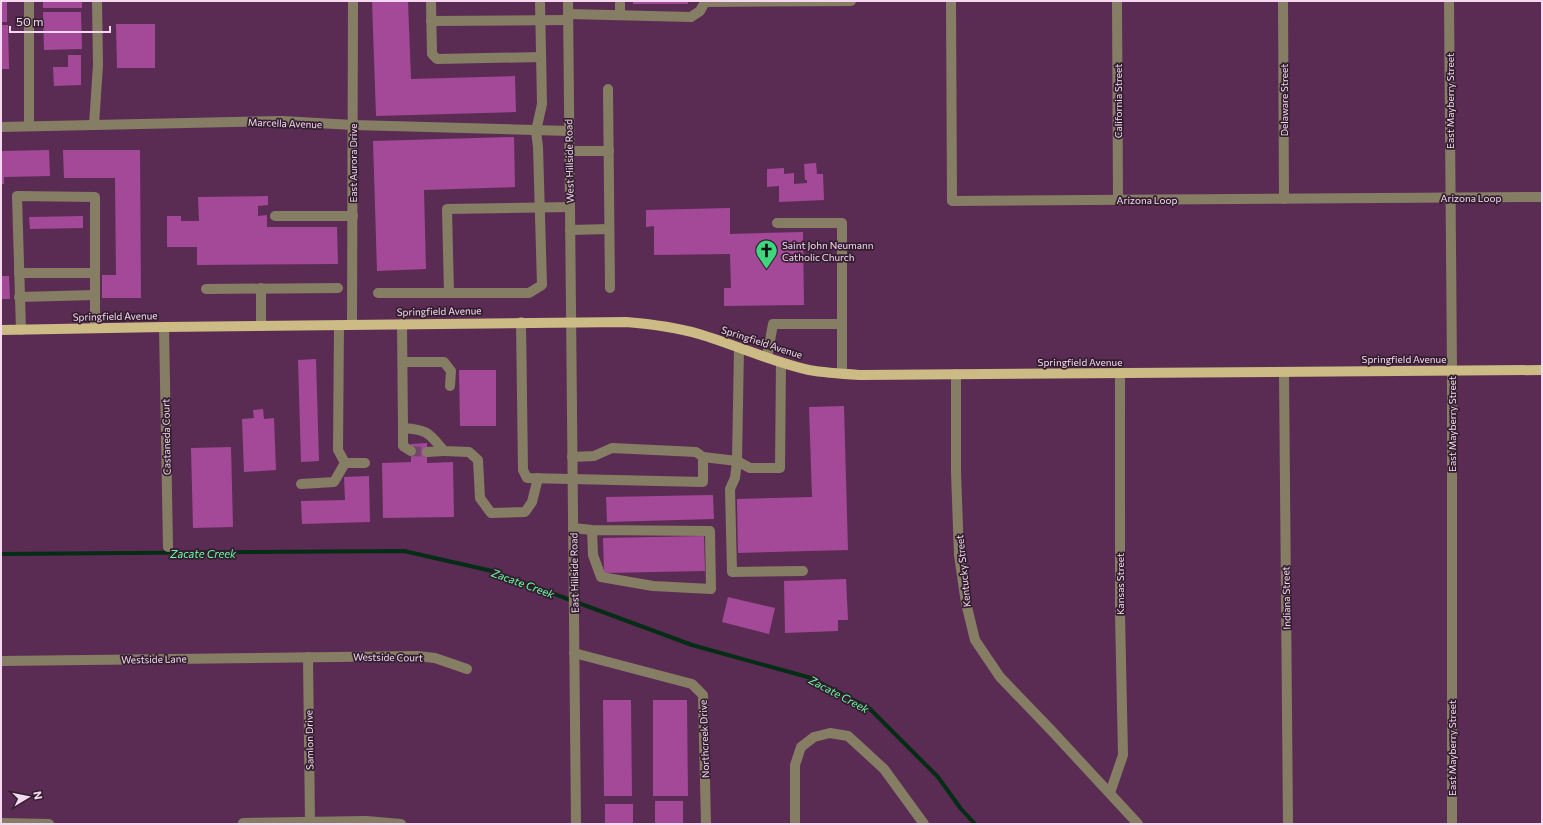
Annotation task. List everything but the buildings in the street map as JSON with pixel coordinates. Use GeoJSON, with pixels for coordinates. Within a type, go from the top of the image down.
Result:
{"type":"FeatureCollection","features":[{"type":"Feature","properties":{"kind":"main road","name":"Springfield Avenue"},"geometry":{"type":"LineString","coordinates":[[1,330],[522,322],[646,323],[671,327],[698,334],[781,362],[810,370],[842,373],[956,374],[1542,370]]}},
{"type":"Feature","properties":{"kind":"street"},"geometry":{"type":"LineString","coordinates":[[29,1],[29,126]]}},
{"type":"Feature","properties":{"kind":"street"},"geometry":{"type":"LineString","coordinates":[[94,125],[98,65],[97,1]]}},
{"type":"Feature","properties":{"kind":"street","name":"East Aurora Drive"},"geometry":{"type":"LineString","coordinates":[[352,324],[353,1]]}},
{"type":"Feature","properties":{"kind":"street"},"geometry":{"type":"LineString","coordinates":[[431,1],[432,54],[437,59],[541,57]]}},
{"type":"Feature","properties":{"kind":"street"},"geometry":{"type":"LineString","coordinates":[[378,293],[529,293],[542,285],[538,146],[536,131],[542,104],[540,1]]}},
{"type":"Feature","properties":{"kind":"street","name":"West Hillside Road"},"geometry":{"type":"LineString","coordinates":[[568,1],[571,322]]}},
{"type":"Feature","properties":{"kind":"street"},"geometry":{"type":"LineString","coordinates":[[431,21],[540,19],[620,15],[691,17],[700,11],[705,1],[850,1]]}},
{"type":"Feature","properties":{"kind":"street","name":"Arizona Loop"},"geometry":{"type":"LineString","coordinates":[[951,1],[952,201],[1542,197]]}},
{"type":"Feature","properties":{"kind":"street","name":"California Street"},"geometry":{"type":"LineString","coordinates":[[1117,1],[1118,200]]}},
{"type":"Feature","properties":{"kind":"street","name":"Delaware Street"},"geometry":{"type":"LineString","coordinates":[[1283,1],[1284,199]]}},
{"type":"Feature","properties":{"kind":"street","name":"East Mayberry Street"},"geometry":{"type":"LineString","coordinates":[[1449,1],[1452,371],[1452,824]]}},
{"type":"Feature","properties":{"kind":"street"},"geometry":{"type":"LineString","coordinates":[[618,2],[620,15]]}},
{"type":"Feature","properties":{"kind":"street"},"geometry":{"type":"LineString","coordinates":[[608,89],[610,288]]}},
{"type":"Feature","properties":{"kind":"street","name":"Marcella Avenue"},"geometry":{"type":"LineString","coordinates":[[1,127],[282,121],[353,125],[569,131]]}},
{"type":"Feature","properties":{"kind":"street"},"geometry":{"type":"LineString","coordinates":[[569,151],[609,151]]}},
{"type":"Feature","properties":{"kind":"street"},"geometry":{"type":"LineString","coordinates":[[21,330],[17,196],[95,197],[95,328]]}},
{"type":"Feature","properties":{"kind":"street"},"geometry":{"type":"LineString","coordinates":[[449,293],[447,209],[540,206],[570,207]]}},
{"type":"Feature","properties":{"kind":"street"},"geometry":{"type":"LineString","coordinates":[[275,216],[352,216]]}},
{"type":"Feature","properties":{"kind":"street"},"geometry":{"type":"LineString","coordinates":[[777,223],[842,223],[842,373]]}},
{"type":"Feature","properties":{"kind":"street"},"geometry":{"type":"LineString","coordinates":[[570,230],[610,229]]}},
{"type":"Feature","properties":{"kind":"street"},"geometry":{"type":"LineString","coordinates":[[19,274],[95,273]]}},
{"type":"Feature","properties":{"kind":"street"},"geometry":{"type":"LineString","coordinates":[[261,288],[261,326]]}},
{"type":"Feature","properties":{"kind":"street"},"geometry":{"type":"LineString","coordinates":[[206,289],[338,288]]}},
{"type":"Feature","properties":{"kind":"street"},"geometry":{"type":"LineString","coordinates":[[19,296],[95,295]]}},
{"type":"Feature","properties":{"kind":"street"},"geometry":{"type":"LineString","coordinates":[[522,322],[523,470],[527,478],[703,482],[703,457]]}},
{"type":"Feature","properties":{"kind":"street","name":"East Hillside Road"},"geometry":{"type":"LineString","coordinates":[[571,322],[576,824]]}},
{"type":"Feature","properties":{"kind":"street"},"geometry":{"type":"LineString","coordinates":[[402,324],[403,446],[411,451]]}},
{"type":"Feature","properties":{"kind":"street"},"geometry":{"type":"LineString","coordinates":[[767,357],[773,324],[842,324]]}},
{"type":"Feature","properties":{"kind":"street"},"geometry":{"type":"LineString","coordinates":[[339,325],[338,450],[345,463]]}},
{"type":"Feature","properties":{"kind":"street","name":"Castaneda Court"},"geometry":{"type":"LineString","coordinates":[[164,327],[168,548]]}},
{"type":"Feature","properties":{"kind":"street"},"geometry":{"type":"LineString","coordinates":[[739,348],[737,462],[735,478],[730,489],[732,572],[803,571]]}},
{"type":"Feature","properties":{"kind":"street"},"geometry":{"type":"LineString","coordinates":[[403,362],[444,362],[451,371],[450,386]]}},
{"type":"Feature","properties":{"kind":"street"},"geometry":{"type":"LineString","coordinates":[[572,457],[594,456],[612,448],[696,452],[703,457],[737,462],[750,468],[780,468],[781,362]]}},
{"type":"Feature","properties":{"kind":"street","name":"Indiana Street"},"geometry":{"type":"LineString","coordinates":[[1284,372],[1288,824]]}},
{"type":"Feature","properties":{"kind":"street","name":"Kansas Street"},"geometry":{"type":"LineString","coordinates":[[1110,793],[1123,755],[1120,606],[1120,373]]}},
{"type":"Feature","properties":{"kind":"street","name":"Kentucky Street"},"geometry":{"type":"LineString","coordinates":[[956,374],[956,472],[959,555],[966,604],[975,640],[1000,677],[1138,824]]}},
{"type":"Feature","properties":{"kind":"street"},"geometry":{"type":"LineString","coordinates":[[403,428],[422,430],[431,436],[444,451]]}},
{"type":"Feature","properties":{"kind":"street"},"geometry":{"type":"LineString","coordinates":[[427,452],[469,452],[478,460],[480,498],[491,513],[525,512],[532,502],[538,478]]}},
{"type":"Feature","properties":{"kind":"street"},"geometry":{"type":"LineString","coordinates":[[345,463],[365,463]]}},
{"type":"Feature","properties":{"kind":"street"},"geometry":{"type":"LineString","coordinates":[[301,484],[334,482],[345,463]]}},
{"type":"Feature","properties":{"kind":"street"},"geometry":{"type":"LineString","coordinates":[[573,528],[592,530],[710,531],[711,589],[653,586],[601,577],[593,555],[592,530]]}},
{"type":"Feature","properties":{"kind":"street","name":"Northcreek Drive"},"geometry":{"type":"LineString","coordinates":[[574,653],[692,684],[703,695],[706,824]]}},
{"type":"Feature","properties":{"kind":"street","name":"Westside Court"},"geometry":{"type":"LineString","coordinates":[[308,657],[417,656],[434,658],[467,669]]}},
{"type":"Feature","properties":{"kind":"street","name":"Westside Lane"},"geometry":{"type":"LineString","coordinates":[[1,661],[308,657]]}},
{"type":"Feature","properties":{"kind":"street","name":"Samlon Drive"},"geometry":{"type":"LineString","coordinates":[[308,657],[310,822]]}},
{"type":"Feature","properties":{"kind":"street"},"geometry":{"type":"LineString","coordinates":[[795,824],[795,765],[801,747],[814,736],[830,733],[848,736],[884,769],[904,794],[924,824]]}},
{"type":"Feature","properties":{"kind":"street"},"geometry":{"type":"LineString","coordinates":[[243,823],[366,821],[401,824]]}},
{"type":"Feature","properties":{"kind":"street"},"geometry":{"type":"LineString","coordinates":[[1,823],[49,824]]}},
{"type":"Feature","properties":{"kind":"waterway","name":"Zacate Creek"},"geometry":{"type":"LineString","coordinates":[[1,554],[404,551],[492,571],[692,645],[811,678],[869,708],[938,777],[961,809],[975,824]]}},
{"type":"Feature","properties":{"kind":"tunnel"},"geometry":{"type":"LineString","coordinates":[[411,451],[427,452]]}},
{"type":"Feature","properties":{"kind":"place","name":"Saint John Neumann Catholic Church"},"geometry":{"type":"Point","coordinates":[767,270]}}]}
